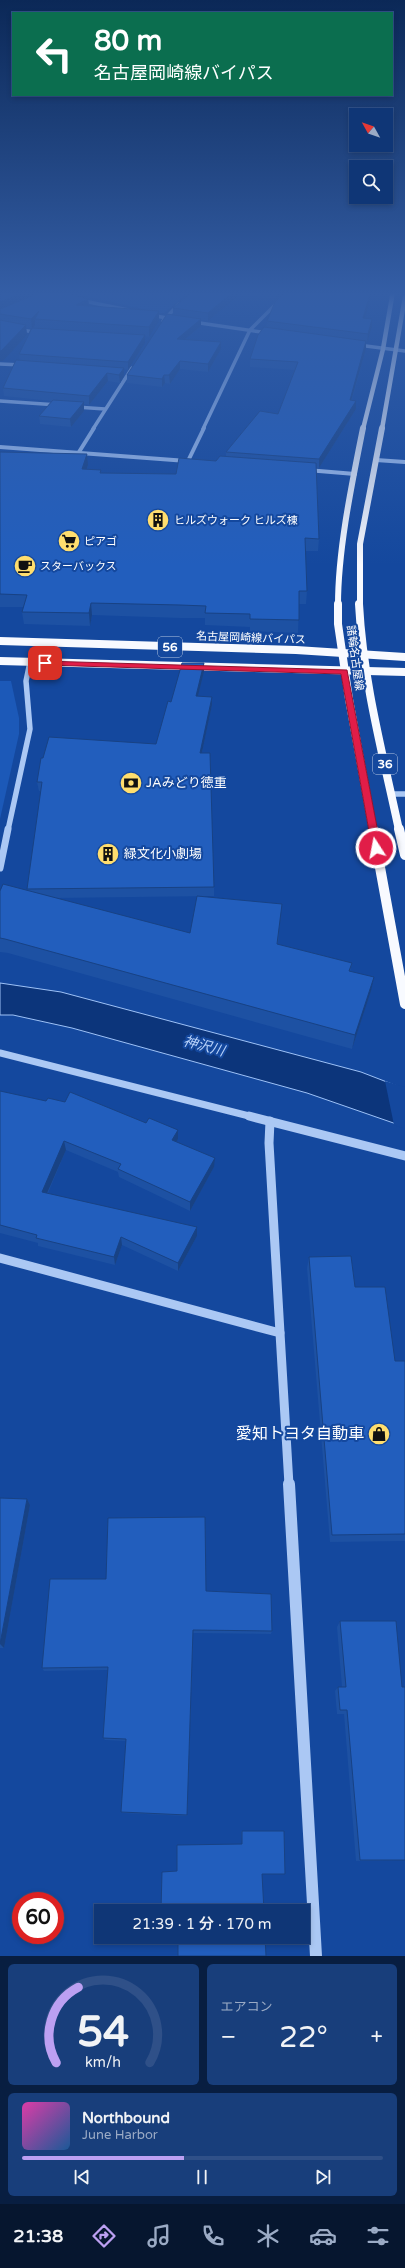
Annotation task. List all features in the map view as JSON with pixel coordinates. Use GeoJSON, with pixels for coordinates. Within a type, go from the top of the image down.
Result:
{"type":"FeatureCollection","features":[{"type":"Feature","properties":{"kind":"main road","name":"諸輪名古屋線"},"geometry":{"type":"LineString","coordinates":[[375,382],[363,430],[338,584],[341,652],[405,1004]]}},
{"type":"Feature","properties":{"kind":"main road","name":"諸輪名古屋線"},"geometry":{"type":"LineString","coordinates":[[391,382],[360,544],[358,566],[360,625],[364,656],[405,855]]}},
{"type":"Feature","properties":{"kind":"main road","name":"名古屋岡崎線バイパス"},"geometry":{"type":"LineString","coordinates":[[0,641],[341,652],[364,656],[405,657]]}},
{"type":"Feature","properties":{"kind":"main road","name":"56"},"geometry":{"type":"LineString","coordinates":[[0,661],[368,673],[405,672]]}},
{"type":"Feature","properties":{"kind":"street"},"geometry":{"type":"LineString","coordinates":[[79,452],[123,382]]}},
{"type":"Feature","properties":{"kind":"street"},"geometry":{"type":"LineString","coordinates":[[188,461],[225,382]]}},
{"type":"Feature","properties":{"kind":"street"},"geometry":{"type":"LineString","coordinates":[[0,401],[61,406]]}},
{"type":"Feature","properties":{"kind":"street"},"geometry":{"type":"LineString","coordinates":[[69,406],[105,409]]}},
{"type":"Feature","properties":{"kind":"street"},"geometry":{"type":"LineString","coordinates":[[0,447],[196,462]]}},
{"type":"Feature","properties":{"kind":"street"},"geometry":{"type":"LineString","coordinates":[[376,460],[405,462]]}},
{"type":"Feature","properties":{"kind":"street"},"geometry":{"type":"LineString","coordinates":[[299,470],[355,474]]}},
{"type":"Feature","properties":{"kind":"street"},"geometry":{"type":"LineString","coordinates":[[0,868],[30,729],[26,681],[30,662]]}},
{"type":"Feature","properties":{"kind":"street"},"geometry":{"type":"LineString","coordinates":[[392,794],[405,794]]}},
{"type":"Feature","properties":{"kind":"street"},"geometry":{"type":"LineString","coordinates":[[0,1053],[405,1156]]}},
{"type":"Feature","properties":{"kind":"street"},"geometry":{"type":"LineString","coordinates":[[270,1121],[269,1143],[316,1956]]}},
{"type":"Feature","properties":{"kind":"street"},"geometry":{"type":"LineString","coordinates":[[0,1258],[280,1333]]}},
{"type":"Feature","properties":{"kind":"shaded area"},"geometry":{"type":"Polygon","coordinates":[[[0,681],[11,681],[19,718],[19,734],[0,819],[0,681]]]}},
{"type":"Feature","properties":{"kind":"water","name":"神沢川"},"geometry":{"type":"Polygon","coordinates":[[[0,983],[61,992],[361,1072],[405,1089],[405,1127],[307,1093],[72,1028],[13,1015],[0,1015],[0,983]]]}},
{"type":"Feature","properties":{"kind":"pier"},"geometry":{"type":"Polygon","coordinates":[[[385,1081],[405,1087],[405,1129],[394,1125],[385,1081]]]}},
{"type":"Feature","properties":{"kind":"building"},"geometry":{"type":"Polygon","coordinates":[[[6,382],[100,382],[89,396],[3,388],[6,382]]]}},
{"type":"Feature","properties":{"kind":"building"},"geometry":{"type":"Polygon","coordinates":[[[290,382],[355,382],[350,400],[356,401],[319,459],[226,452],[260,411],[278,414],[290,382]]]}},
{"type":"Feature","properties":{"kind":"building"},"geometry":{"type":"Polygon","coordinates":[[[53,400],[84,402],[70,419],[39,416],[53,400]]]}},
{"type":"Feature","properties":{"kind":"building","name":"ヒルズウォーク ヒルズ棟"},"geometry":{"type":"Polygon","coordinates":[[[0,452],[87,454],[82,469],[101,470],[100,473],[176,474],[179,458],[216,461],[220,456],[316,463],[319,539],[305,538],[307,591],[299,591],[299,620],[250,619],[250,614],[205,613],[206,606],[180,605],[91,603],[89,613],[22,612],[27,595],[0,594],[0,452]]]}},
{"type":"Feature","properties":{"kind":"building"},"geometry":{"type":"Polygon","coordinates":[[[182,663],[204,663],[196,696],[212,697],[200,753],[210,753],[214,887],[27,889],[42,782],[37,782],[41,758],[43,758],[49,737],[156,744],[168,701],[171,702],[182,663]]]}},
{"type":"Feature","properties":{"kind":"building"},"geometry":{"type":"Polygon","coordinates":[[[3,884],[190,933],[197,896],[282,904],[277,944],[352,963],[349,971],[374,977],[355,1035],[0,938],[0,891],[3,884]]]}},
{"type":"Feature","properties":{"kind":"building"},"geometry":{"type":"Polygon","coordinates":[[[0,1091],[46,1101],[48,1098],[65,1102],[70,1092],[146,1123],[149,1118],[178,1130],[172,1140],[215,1158],[190,1202],[118,1169],[121,1164],[64,1141],[42,1192],[197,1227],[178,1263],[121,1237],[114,1257],[36,1238],[37,1235],[0,1225],[0,1091]]]}},
{"type":"Feature","properties":{"kind":"building"},"geometry":{"type":"Polygon","coordinates":[[[351,1256],[355,1287],[385,1287],[395,1361],[405,1361],[405,1534],[332,1535],[309,1257],[351,1256]]]}},
{"type":"Feature","properties":{"kind":"building"},"geometry":{"type":"Polygon","coordinates":[[[0,1498],[27,1499],[0,1644],[0,1498]]]}},
{"type":"Feature","properties":{"kind":"building"},"geometry":{"type":"Polygon","coordinates":[[[205,1517],[206,1591],[271,1594],[272,1631],[193,1630],[187,1815],[121,1812],[126,1739],[103,1738],[108,1667],[42,1668],[50,1579],[106,1579],[108,1518],[205,1517]]]}},
{"type":"Feature","properties":{"kind":"building"},"geometry":{"type":"Polygon","coordinates":[[[340,1621],[396,1621],[402,1687],[405,1687],[405,1860],[360,1860],[347,1710],[340,1710],[338,1687],[346,1687],[340,1621]]]}},
{"type":"Feature","properties":{"kind":"building"},"geometry":{"type":"Polygon","coordinates":[[[242,1831],[284,1831],[285,1874],[262,1874],[264,1904],[161,1904],[162,1872],[177,1871],[177,1845],[242,1844],[242,1831]]]}},
{"type":"Feature","properties":{"kind":"building"},"geometry":{"type":"Polygon","coordinates":[[[178,1944],[265,1944],[266,1956],[178,1956],[178,1944]]]}},
{"type":"Feature","properties":{"kind":"place","name":"ヒルズウォーク ヒルズ棟"},"geometry":{"type":"Point","coordinates":[158,520]}},
{"type":"Feature","properties":{"kind":"place","name":"ピアゴ"},"geometry":{"type":"Point","coordinates":[69,541]}},
{"type":"Feature","properties":{"kind":"place","name":"スターバックス"},"geometry":{"type":"Point","coordinates":[25,566]}},
{"type":"Feature","properties":{"kind":"place","name":"JAみどり徳重"},"geometry":{"type":"Point","coordinates":[131,783]}},
{"type":"Feature","properties":{"kind":"place","name":"緑文化小劇場"},"geometry":{"type":"Point","coordinates":[108,854]}},
{"type":"Feature","properties":{"kind":"place","name":"愛知トヨタ自動車"},"geometry":{"type":"Point","coordinates":[379,1434]}},
{"type":"Feature","properties":{"kind":"route"},"geometry":{"type":"LineString","coordinates":[[45,663],[344,672],[376,848]]}}]}
